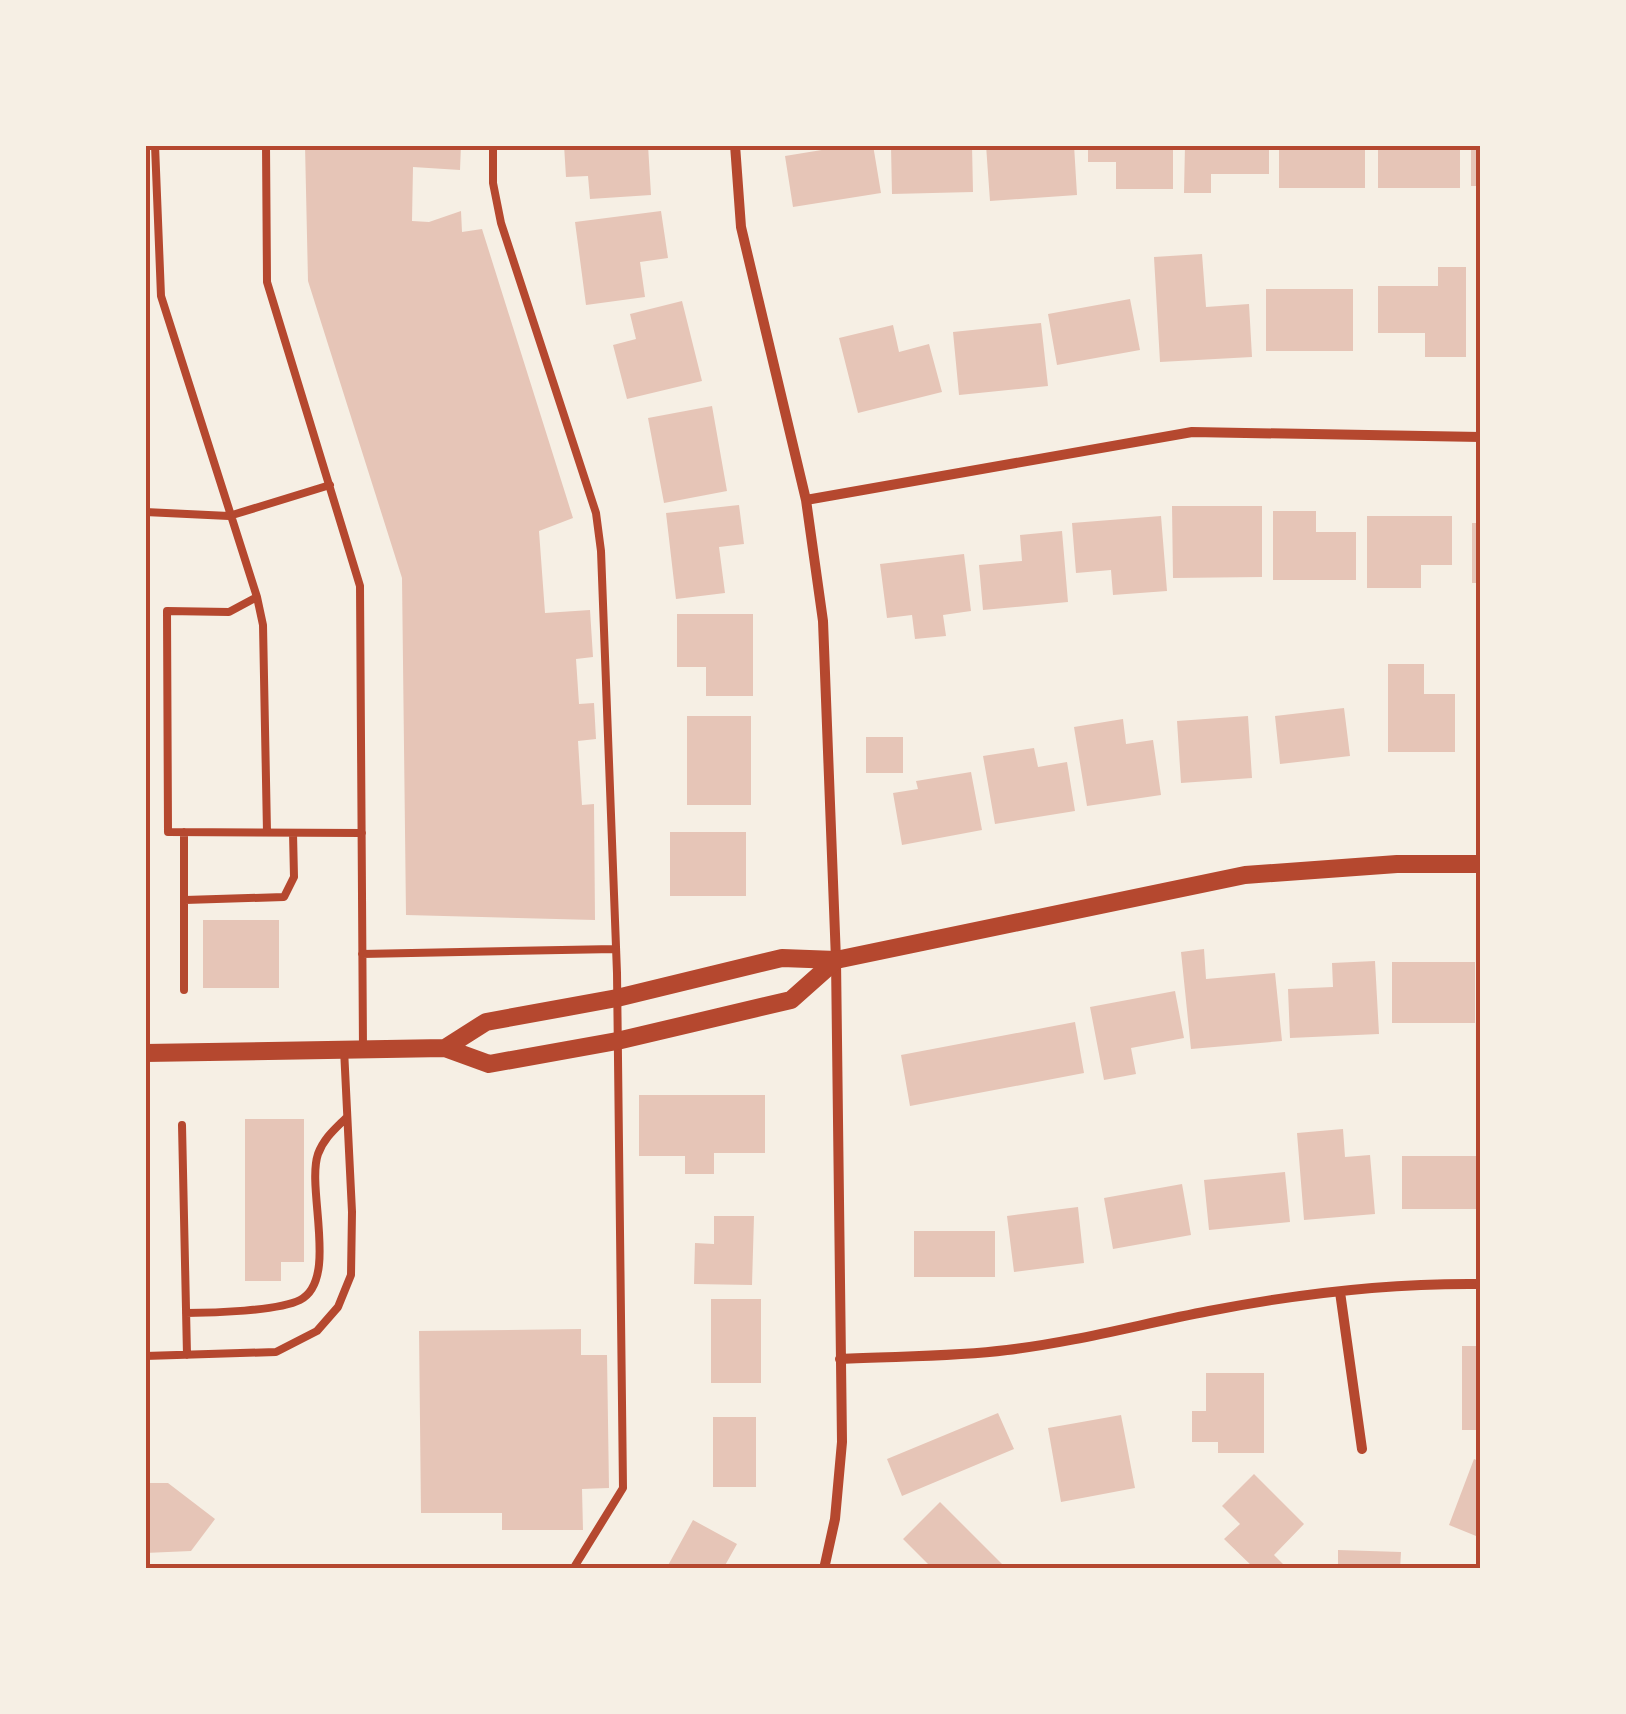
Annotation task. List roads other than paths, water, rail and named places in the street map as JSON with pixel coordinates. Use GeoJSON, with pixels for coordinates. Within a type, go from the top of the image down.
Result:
{"type":"FeatureCollection","features":[{"type":"Feature","properties":{"kind":"street"},"geometry":{"type":"LineString","coordinates":[[735,145],[741,227],[806,500],[822,621],[836,960],[842,1442],[836,1518],[824,1569]]}},
{"type":"Feature","properties":{"kind":"street"},"geometry":{"type":"LineString","coordinates":[[806,500],[1192,432],[1481,437]]}},
{"type":"Feature","properties":{"kind":"street"},"geometry":{"type":"LineString","coordinates":[[446,1048],[486,1022],[616,998],[782,958],[836,960],[1246,876],[1398,864],[1481,864]]}},
{"type":"Feature","properties":{"kind":"street"},"geometry":{"type":"LineString","coordinates":[[145,1054],[446,1048],[490,1064],[616,1041],[791,1000],[836,960]]}},
{"type":"Feature","properties":{"kind":"street"},"geometry":{"type":"LineString","coordinates":[[840,1359],[1005,1350],[1212,1310],[1340,1292],[1436,1283],[1481,1284]]}},
{"type":"Feature","properties":{"kind":"street"},"geometry":{"type":"LineString","coordinates":[[1340,1292],[1362,1449]]}},
{"type":"Feature","properties":{"kind":"lane"},"geometry":{"type":"LineString","coordinates":[[155,145],[161,296],[263,626],[267,832]]}},
{"type":"Feature","properties":{"kind":"lane"},"geometry":{"type":"LineString","coordinates":[[145,1356],[276,1352],[318,1331],[338,1308],[351,1276],[347,1117],[362,954],[360,586],[267,282],[266,145]]}},
{"type":"Feature","properties":{"kind":"lane"},"geometry":{"type":"LineString","coordinates":[[493,145],[493,184],[501,223],[596,512],[601,551],[615,949],[623,1488],[573,1569]]}},
{"type":"Feature","properties":{"kind":"lane"},"geometry":{"type":"LineString","coordinates":[[145,512],[230,516],[330,485]]}},
{"type":"Feature","properties":{"kind":"lane"},"geometry":{"type":"LineString","coordinates":[[257,598],[230,612],[167,612],[168,832],[362,833]]}},
{"type":"Feature","properties":{"kind":"lane"},"geometry":{"type":"LineString","coordinates":[[184,832],[184,990]]}},
{"type":"Feature","properties":{"kind":"lane"},"geometry":{"type":"LineString","coordinates":[[186,900],[284,897],[294,877],[293,833]]}},
{"type":"Feature","properties":{"kind":"lane"},"geometry":{"type":"LineString","coordinates":[[362,954],[615,949]]}},
{"type":"Feature","properties":{"kind":"lane"},"geometry":{"type":"LineString","coordinates":[[186,1313],[224,1313],[272,1306],[300,1300],[314,1288],[319,1268],[316,1158],[325,1139],[347,1117]]}},
{"type":"Feature","properties":{"kind":"lane"},"geometry":{"type":"LineString","coordinates":[[182,1125],[187,1354]]}}]}
